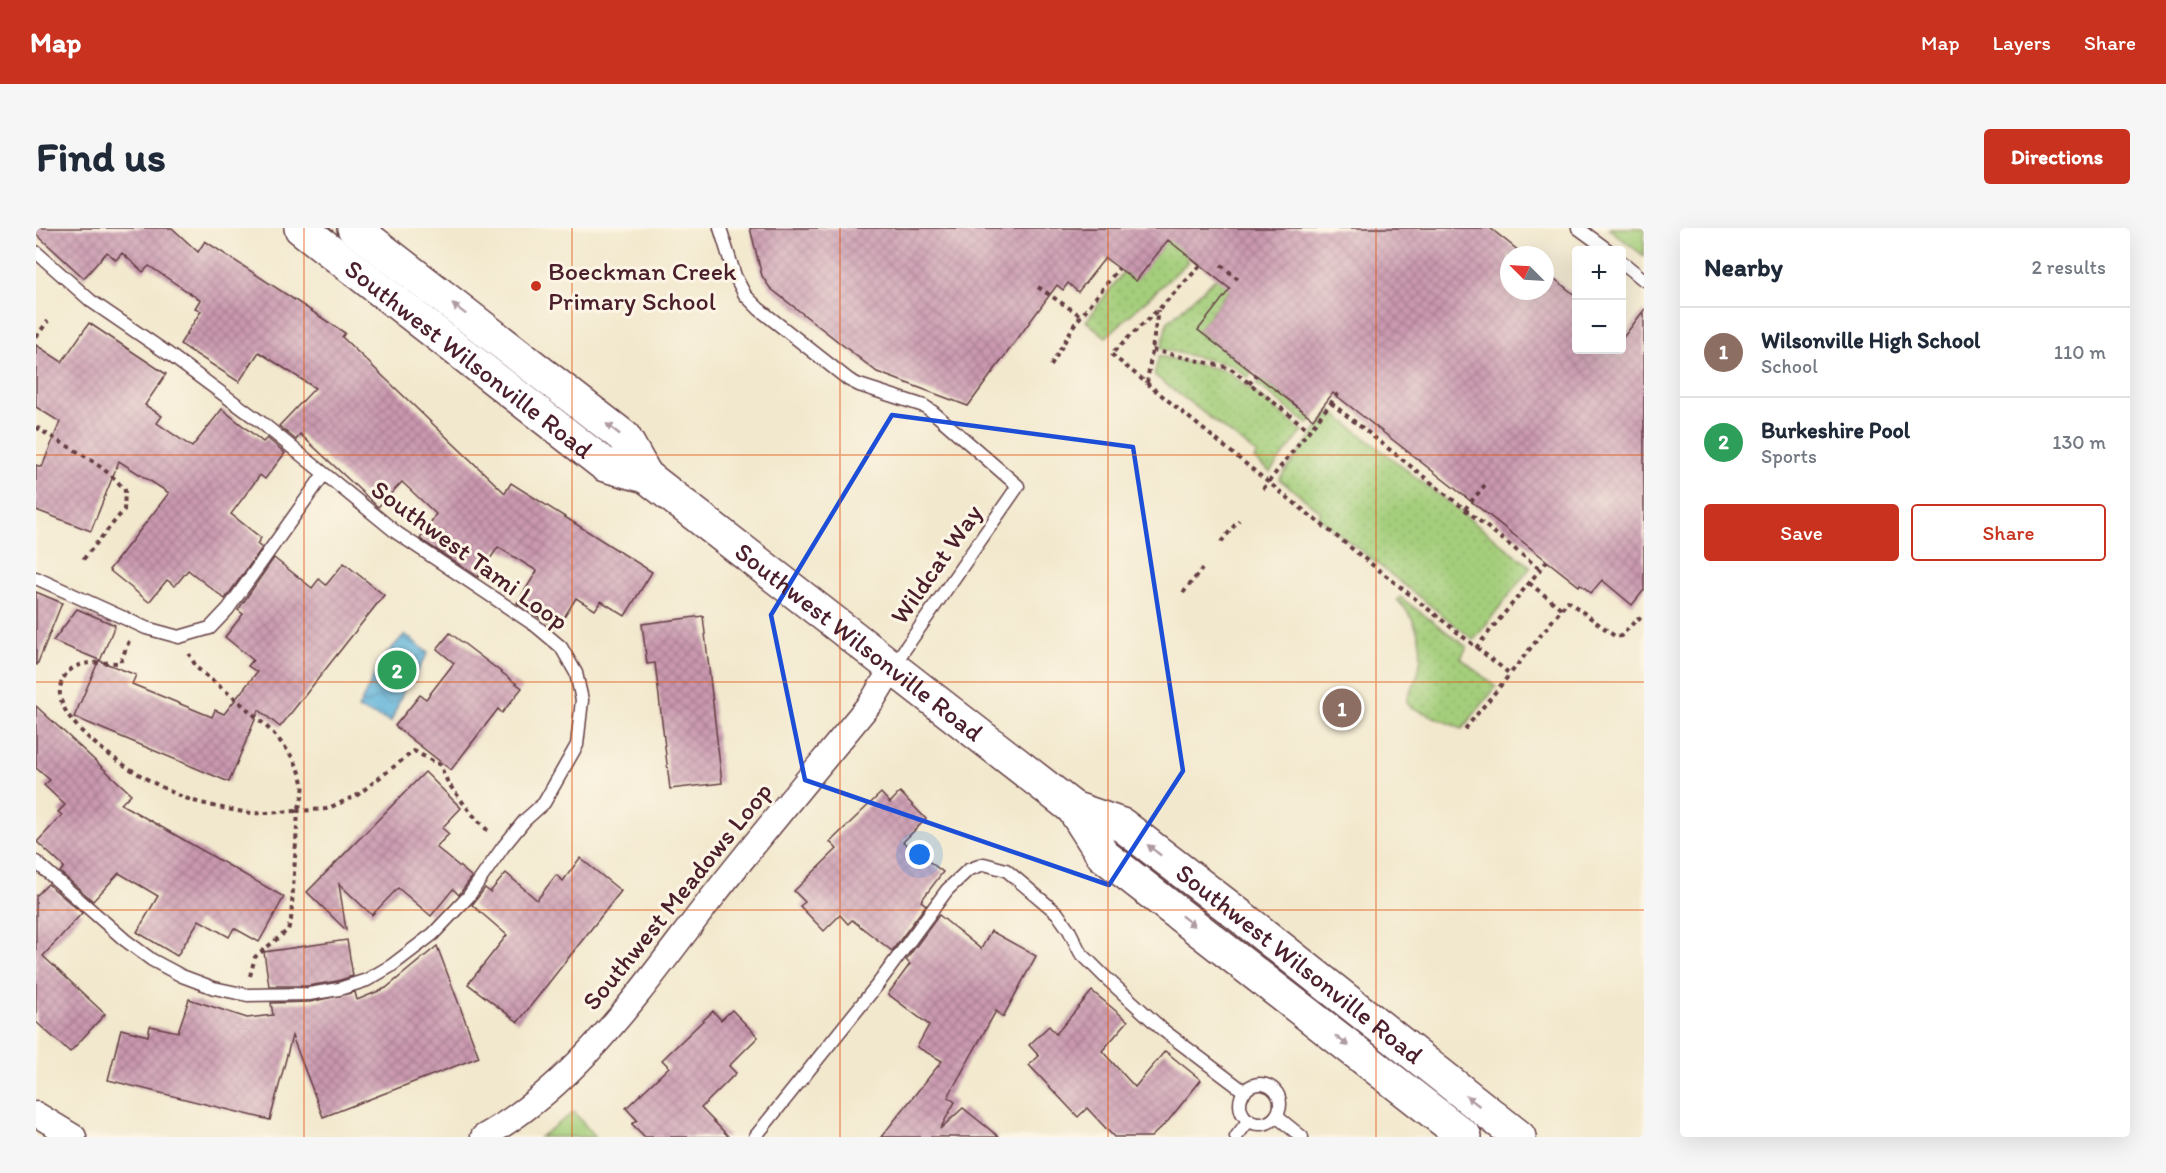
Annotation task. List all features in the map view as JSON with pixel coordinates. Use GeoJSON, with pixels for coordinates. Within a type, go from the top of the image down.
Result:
{"type":"FeatureCollection","features":[{"type":"Feature","properties":{"kind":"main road","name":"Southwest Wilsonville Road"},"geometry":{"type":"LineString","coordinates":[[301,228],[605,465],[646,476]]}},
{"type":"Feature","properties":{"kind":"main road","name":"Southwest Wilsonville Road"},"geometry":{"type":"LineString","coordinates":[[354,228],[624,437],[646,476],[1072,808],[1103,855],[1465,1137]]}},
{"type":"Feature","properties":{"kind":"main road","name":"Southwest Wilsonville Road"},"geometry":{"type":"LineString","coordinates":[[1072,808],[1122,825],[1519,1137]]}},
{"type":"Feature","properties":{"kind":"street","name":"Southwest Meadows Loop"},"geometry":{"type":"LineString","coordinates":[[483,1137],[510,1120],[555,1084],[605,1033],[721,886],[872,702],[892,668]]}},
{"type":"Feature","properties":{"kind":"street"},"geometry":{"type":"LineString","coordinates":[[36,1114],[74,1137]]}},
{"type":"Feature","properties":{"kind":"lane","name":"Wildcat Way"},"geometry":{"type":"LineString","coordinates":[[720,228],[735,276],[745,295],[759,309],[859,386],[915,403],[933,412],[1018,486],[892,668]]}},
{"type":"Feature","properties":{"kind":"lane"},"geometry":{"type":"LineString","coordinates":[[1578,228],[1603,246]]}},
{"type":"Feature","properties":{"kind":"lane","name":"Southwest Tami Loop"},"geometry":{"type":"LineString","coordinates":[[36,252],[91,301],[262,423],[398,533],[536,626],[561,647],[576,673],[582,700],[577,745],[544,803],[525,820],[503,847],[468,897],[433,934],[383,971],[367,980],[339,989],[309,994],[247,995],[214,988],[182,976],[152,960],[125,940],[36,862]]}},
{"type":"Feature","properties":{"kind":"lane"},"geometry":{"type":"LineString","coordinates":[[1626,265],[1644,280]]}},
{"type":"Feature","properties":{"kind":"lane"},"geometry":{"type":"LineString","coordinates":[[36,578],[136,624],[179,637],[210,628],[228,609],[324,474]]}},
{"type":"Feature","properties":{"kind":"lane"},"geometry":{"type":"LineString","coordinates":[[755,1137],[878,984],[947,890],[968,870],[984,864],[1006,870],[1057,913],[1070,930],[1080,952],[1104,976],[1163,1030],[1245,1092]]}},
{"type":"Feature","properties":{"kind":"lane"},"geometry":{"type":"LineString","coordinates":[[1260,1084],[1273,1089],[1279,1100],[1276,1116],[1264,1124],[1257,1124],[1249,1120],[1243,1115],[1241,1098],[1252,1086],[1260,1084]]}},
{"type":"Feature","properties":{"kind":"lane"},"geometry":{"type":"LineString","coordinates":[[1276,1116],[1302,1137]]}},
{"type":"Feature","properties":{"kind":"lane"},"geometry":{"type":"LineString","coordinates":[[1236,1137],[1249,1120]]}},
{"type":"Feature","properties":{"kind":"path"},"geometry":{"type":"LineString","coordinates":[[1200,266],[1111,354],[1510,674]]}},
{"type":"Feature","properties":{"kind":"path"},"geometry":{"type":"LineString","coordinates":[[1221,266],[1238,279]]}},
{"type":"Feature","properties":{"kind":"path"},"geometry":{"type":"LineString","coordinates":[[1051,366],[1081,316],[1119,268]]}},
{"type":"Feature","properties":{"kind":"path"},"geometry":{"type":"LineString","coordinates":[[1038,287],[1081,316]]}},
{"type":"Feature","properties":{"kind":"path"},"geometry":{"type":"LineString","coordinates":[[1147,383],[1159,309]]}},
{"type":"Feature","properties":{"kind":"path"},"geometry":{"type":"LineString","coordinates":[[36,337],[48,321]]}},
{"type":"Feature","properties":{"kind":"path"},"geometry":{"type":"LineString","coordinates":[[1152,350],[1230,369],[1309,430]]}},
{"type":"Feature","properties":{"kind":"path"},"geometry":{"type":"LineString","coordinates":[[1249,384],[1256,375]]}},
{"type":"Feature","properties":{"kind":"path"},"geometry":{"type":"LineString","coordinates":[[1263,489],[1341,390]]}},
{"type":"Feature","properties":{"kind":"path"},"geometry":{"type":"LineString","coordinates":[[1330,403],[1540,569]]}},
{"type":"Feature","properties":{"kind":"path"},"geometry":{"type":"LineString","coordinates":[[36,427],[94,460],[125,490],[124,510],[81,562]]}},
{"type":"Feature","properties":{"kind":"path"},"geometry":{"type":"LineString","coordinates":[[1465,510],[1485,485]]}},
{"type":"Feature","properties":{"kind":"path"},"geometry":{"type":"LineString","coordinates":[[1221,542],[1239,520]]}},
{"type":"Feature","properties":{"kind":"path"},"geometry":{"type":"LineString","coordinates":[[1476,648],[1547,561]]}},
{"type":"Feature","properties":{"kind":"path"},"geometry":{"type":"LineString","coordinates":[[1183,593],[1202,569]]}},
{"type":"Feature","properties":{"kind":"path"},"geometry":{"type":"LineString","coordinates":[[1529,582],[1562,609]]}},
{"type":"Feature","properties":{"kind":"path"},"geometry":{"type":"LineString","coordinates":[[1465,729],[1568,601],[1616,637],[1621,636],[1638,618],[1644,623]]}},
{"type":"Feature","properties":{"kind":"path"},"geometry":{"type":"LineString","coordinates":[[136,624],[120,663],[86,663],[70,669],[59,687],[61,704],[68,718],[95,745],[140,774],[193,800],[253,813],[326,809],[356,796],[414,751],[440,765],[448,783],[503,847]]}},
{"type":"Feature","properties":{"kind":"path"},"geometry":{"type":"LineString","coordinates":[[179,637],[197,668],[274,733],[292,757],[304,784],[298,811],[291,920],[288,930],[255,957],[247,995]]}},
{"type":"Feature","properties":{"kind":"highlighted area"},"geometry":{"type":"Polygon","coordinates":[[[892,415],[1133,447],[1183,771],[1109,885],[805,780],[771,615],[892,415]]]}},
{"type":"Feature","properties":{"kind":"green space"},"geometry":{"type":"Polygon","coordinates":[[[1177,228],[1188,262],[1106,337],[1086,321],[1124,271],[1177,228]]]}},
{"type":"Feature","properties":{"kind":"green space"},"geometry":{"type":"Polygon","coordinates":[[[1608,228],[1644,228],[1644,256],[1608,228]]]}},
{"type":"Feature","properties":{"kind":"green space"},"geometry":{"type":"Polygon","coordinates":[[[1221,273],[1235,282],[1198,330],[1252,372],[1248,378],[1231,365],[1161,349],[1167,323],[1221,273]]]}},
{"type":"Feature","properties":{"kind":"green space"},"geometry":{"type":"Polygon","coordinates":[[[1159,356],[1227,371],[1303,431],[1270,472],[1254,459],[1257,454],[1154,375],[1159,356]]]}},
{"type":"Feature","properties":{"kind":"green space"},"geometry":{"type":"Polygon","coordinates":[[[1261,379],[1313,419],[1308,424],[1256,384],[1261,379]]]}},
{"type":"Feature","properties":{"kind":"green space"},"geometry":{"type":"Polygon","coordinates":[[[1331,411],[1531,567],[1474,640],[1318,517],[1321,512],[1279,479],[1331,411]]]}},
{"type":"Feature","properties":{"kind":"green space"},"geometry":{"type":"Polygon","coordinates":[[[1400,597],[1467,647],[1461,658],[1496,687],[1462,729],[1411,707],[1407,703],[1408,695],[1419,671],[1421,649],[1416,628],[1405,608],[1397,600],[1400,597]]]}},
{"type":"Feature","properties":{"kind":"green space"},"geometry":{"type":"Polygon","coordinates":[[[574,1112],[595,1137],[540,1137],[574,1112]]]}},
{"type":"Feature","properties":{"kind":"water"},"geometry":{"type":"Polygon","coordinates":[[[405,634],[428,653],[412,680],[408,680],[391,722],[358,709],[381,660],[405,634]]]}},
{"type":"Feature","properties":{"kind":"building"},"geometry":{"type":"Polygon","coordinates":[[[36,228],[172,228],[198,252],[205,241],[345,333],[342,337],[505,493],[511,483],[652,572],[625,616],[601,601],[595,610],[576,598],[557,629],[517,603],[537,571],[498,547],[478,577],[420,539],[436,514],[402,482],[378,507],[300,434],[296,440],[279,426],[315,388],[259,352],[239,382],[180,344],[201,311],[195,308],[200,300],[149,266],[143,272],[122,253],[116,260],[107,252],[84,278],[36,234],[36,228]]]}},
{"type":"Feature","properties":{"kind":"building"},"geometry":{"type":"Polygon","coordinates":[[[750,228],[1490,228],[1513,246],[1500,246],[1500,300],[1554,300],[1554,278],[1572,293],[1572,354],[1626,354],[1626,334],[1644,310],[1644,590],[1632,605],[1602,580],[1591,593],[1580,584],[1579,586],[1333,393],[1313,419],[1198,330],[1230,289],[1168,240],[1136,281],[1105,258],[1078,292],[1068,283],[1063,290],[1057,285],[968,406],[877,372],[770,288],[762,276],[750,228]]]}},
{"type":"Feature","properties":{"kind":"building"},"geometry":{"type":"Polygon","coordinates":[[[89,323],[166,374],[145,405],[162,416],[157,423],[192,447],[222,409],[263,442],[267,438],[285,453],[265,479],[260,475],[231,514],[261,538],[257,544],[262,548],[225,599],[188,570],[175,586],[167,580],[149,602],[109,570],[169,493],[119,461],[91,531],[36,510],[36,465],[42,467],[60,422],[36,407],[36,345],[62,362],[89,323]]]}},
{"type":"Feature","properties":{"kind":"building"},"geometry":{"type":"Polygon","coordinates":[[[274,558],[312,588],[319,579],[326,585],[344,563],[384,595],[280,727],[259,710],[229,782],[74,717],[99,660],[53,641],[77,609],[115,625],[100,661],[136,675],[132,684],[212,717],[215,710],[224,714],[257,672],[248,666],[253,660],[225,637],[243,614],[238,610],[274,558]]]}},
{"type":"Feature","properties":{"kind":"building"},"geometry":{"type":"Polygon","coordinates":[[[36,592],[62,603],[37,665],[36,664],[36,592]]]}},
{"type":"Feature","properties":{"kind":"building"},"geometry":{"type":"Polygon","coordinates":[[[703,616],[722,783],[670,789],[655,663],[647,664],[642,624],[703,616]]]}},
{"type":"Feature","properties":{"kind":"building"},"geometry":{"type":"Polygon","coordinates":[[[450,633],[522,688],[502,713],[498,709],[451,770],[395,726],[420,695],[426,699],[454,663],[437,649],[450,633]]]}},
{"type":"Feature","properties":{"kind":"building"},"geometry":{"type":"Polygon","coordinates":[[[36,706],[131,794],[121,804],[284,897],[259,942],[234,928],[229,937],[199,920],[177,956],[137,932],[158,896],[119,873],[93,901],[60,872],[64,867],[37,842],[62,815],[58,812],[65,805],[44,785],[50,780],[36,768],[36,706]]]}},
{"type":"Feature","properties":{"kind":"building"},"geometry":{"type":"Polygon","coordinates":[[[425,772],[461,808],[442,828],[449,834],[436,847],[472,877],[459,895],[453,889],[431,916],[398,888],[372,915],[339,884],[346,930],[307,892],[425,772]]]}},
{"type":"Feature","properties":{"kind":"building"},"geometry":{"type":"Polygon","coordinates":[[[900,792],[926,819],[903,842],[943,872],[921,901],[926,905],[892,951],[852,920],[848,924],[840,915],[824,931],[800,906],[805,902],[794,891],[837,849],[830,842],[881,793],[890,803],[900,792]]]}},
{"type":"Feature","properties":{"kind":"building"},"geometry":{"type":"Polygon","coordinates":[[[580,858],[621,891],[518,1022],[468,984],[507,935],[472,905],[485,888],[490,892],[506,873],[537,900],[556,875],[563,881],[580,858]]]}},
{"type":"Feature","properties":{"kind":"building"},"geometry":{"type":"Polygon","coordinates":[[[48,884],[82,913],[43,956],[105,1014],[70,1052],[36,1022],[36,896],[48,884]]]}},
{"type":"Feature","properties":{"kind":"building"},"geometry":{"type":"Polygon","coordinates":[[[939,915],[981,949],[991,931],[1036,956],[1003,1017],[996,1011],[948,1097],[955,1102],[940,1129],[963,1108],[999,1137],[881,1137],[942,1061],[917,1047],[929,1025],[888,994],[910,964],[906,960],[939,915]]]}},
{"type":"Feature","properties":{"kind":"building"},"geometry":{"type":"Polygon","coordinates":[[[347,940],[353,976],[308,986],[269,986],[264,952],[347,940]]]}},
{"type":"Feature","properties":{"kind":"building"},"geometry":{"type":"Polygon","coordinates":[[[437,946],[479,1057],[323,1117],[292,1036],[270,1120],[108,1080],[121,1029],[148,1036],[150,1026],[178,1032],[189,999],[247,1018],[273,1015],[271,1003],[310,1002],[355,992],[357,1000],[386,988],[437,946]]]}},
{"type":"Feature","properties":{"kind":"building"},"geometry":{"type":"Polygon","coordinates":[[[1092,991],[1128,1021],[1102,1051],[1135,1087],[1165,1051],[1201,1080],[1168,1121],[1151,1137],[1114,1137],[1087,1108],[1078,1117],[1029,1065],[1039,1056],[1029,1045],[1049,1026],[1056,1034],[1092,991]]]}},
{"type":"Feature","properties":{"kind":"building"},"geometry":{"type":"Polygon","coordinates":[[[732,1010],[758,1037],[729,1066],[736,1073],[701,1108],[729,1137],[645,1137],[632,1124],[637,1120],[626,1108],[669,1067],[662,1060],[713,1011],[721,1020],[732,1010]]]}},
{"type":"Feature","properties":{"kind":"place","name":"Boeckman Creek Primary School"},"geometry":{"type":"Point","coordinates":[536,286]}},
{"type":"Feature","properties":{"kind":"place","name":"Burkeshire Pool"},"geometry":{"type":"Point","coordinates":[397,670]}},
{"type":"Feature","properties":{"kind":"place","name":"Wilsonville High School"},"geometry":{"type":"Point","coordinates":[1342,708]}}]}
